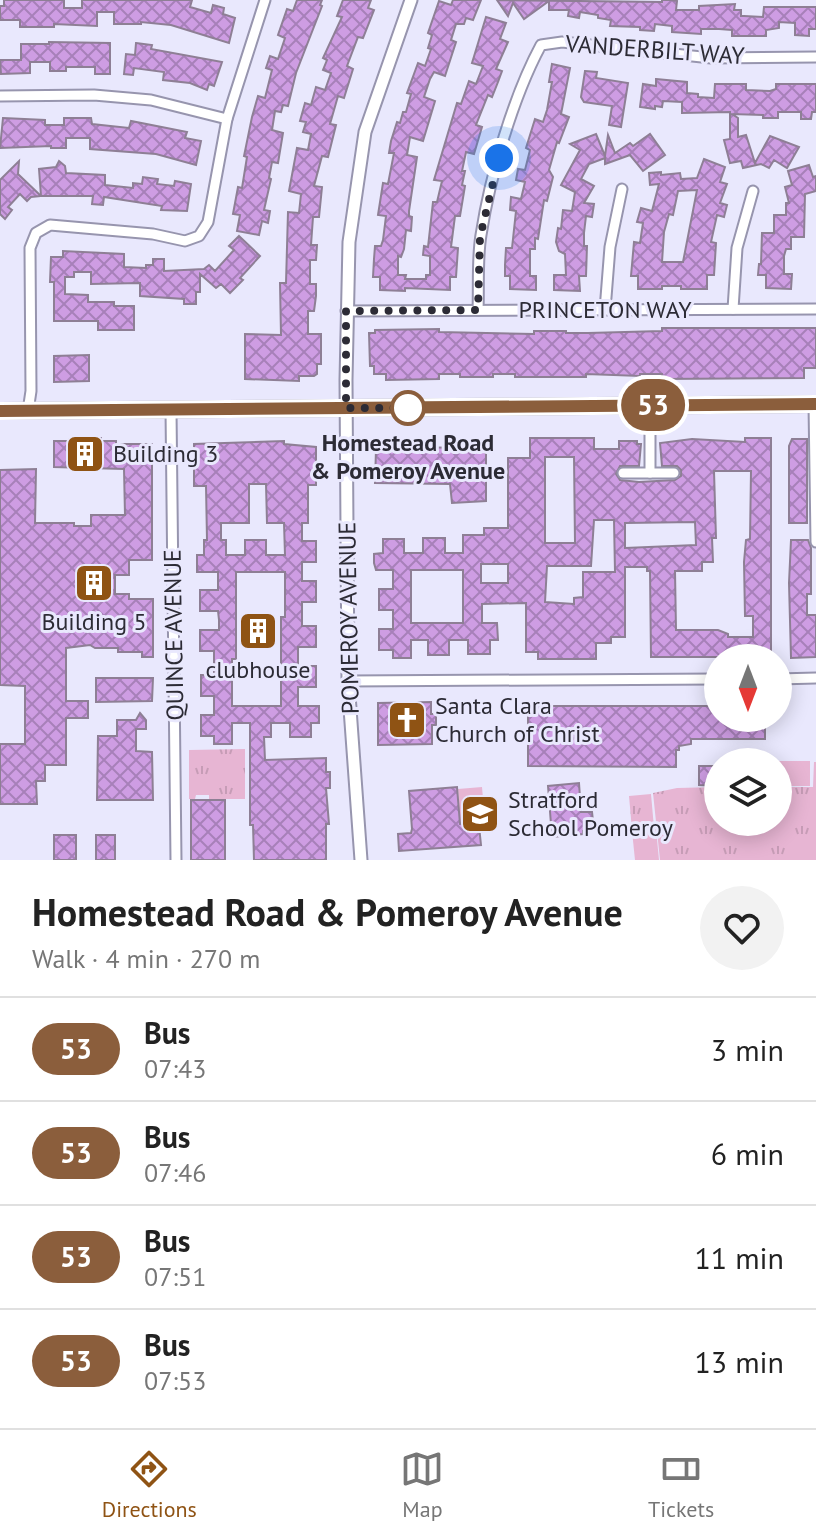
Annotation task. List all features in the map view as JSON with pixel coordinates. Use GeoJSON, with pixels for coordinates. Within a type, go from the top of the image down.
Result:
{"type":"FeatureCollection","features":[{"type":"Feature","properties":{"kind":"main road"},"geometry":{"type":"LineString","coordinates":[[0,411],[815,404]]}},
{"type":"Feature","properties":{"kind":"street"},"geometry":{"type":"LineString","coordinates":[[28,411],[31,391],[30,248],[36,233],[50,225],[153,234],[185,241],[199,236],[208,222],[227,119],[265,0]]}},
{"type":"Feature","properties":{"kind":"street","name":"POMEROY AVENUE"},"geometry":{"type":"LineString","coordinates":[[361,860],[348,681],[346,311],[349,242],[365,132],[411,0]]}},
{"type":"Feature","properties":{"kind":"street","name":"VANDERBILT WAY"},"geometry":{"type":"LineString","coordinates":[[478,310],[480,237],[488,202],[505,136],[531,63],[541,45],[562,42],[711,58],[816,57]]}},
{"type":"Feature","properties":{"kind":"street"},"geometry":{"type":"LineString","coordinates":[[0,96],[94,95],[151,100],[227,119]]}},
{"type":"Feature","properties":{"kind":"street"},"geometry":{"type":"LineString","coordinates":[[605,310],[610,247],[622,189]]}},
{"type":"Feature","properties":{"kind":"street"},"geometry":{"type":"LineString","coordinates":[[733,309],[737,248],[753,191]]}},
{"type":"Feature","properties":{"kind":"street","name":"PRINCETON WAY"},"geometry":{"type":"LineString","coordinates":[[346,311],[816,309]]}},
{"type":"Feature","properties":{"kind":"street"},"geometry":{"type":"LineString","coordinates":[[815,404],[816,542]]}},
{"type":"Feature","properties":{"kind":"street"},"geometry":{"type":"LineString","coordinates":[[650,405],[650,473]]}},
{"type":"Feature","properties":{"kind":"street","name":"QUINCE AVENUE"},"geometry":{"type":"LineString","coordinates":[[171,410],[176,860]]}},
{"type":"Feature","properties":{"kind":"street"},"geometry":{"type":"LineString","coordinates":[[623,473],[674,473]]}},
{"type":"Feature","properties":{"kind":"street"},"geometry":{"type":"LineString","coordinates":[[792,679],[816,678]]}},
{"type":"Feature","properties":{"kind":"street"},"geometry":{"type":"LineString","coordinates":[[348,681],[704,679]]}},
{"type":"Feature","properties":{"kind":"green space"},"geometry":{"type":"Polygon","coordinates":[[[245,749],[245,799],[209,799],[209,795],[196,795],[195,799],[189,799],[189,750],[245,749]]]}},
{"type":"Feature","properties":{"kind":"green space"},"geometry":{"type":"Polygon","coordinates":[[[792,761],[810,761],[810,786],[792,786],[792,761]]]}},
{"type":"Feature","properties":{"kind":"green space"},"geometry":{"type":"Polygon","coordinates":[[[816,762],[816,860],[660,860],[653,793],[704,787],[704,836],[792,836],[792,787],[813,787],[816,762]]]}},
{"type":"Feature","properties":{"kind":"green space"},"geometry":{"type":"Polygon","coordinates":[[[482,787],[485,822],[460,824],[458,789],[482,787]]]}},
{"type":"Feature","properties":{"kind":"green space"},"geometry":{"type":"Polygon","coordinates":[[[651,794],[654,828],[632,830],[629,796],[651,794]]]}},
{"type":"Feature","properties":{"kind":"green space"},"geometry":{"type":"Polygon","coordinates":[[[656,829],[659,860],[635,860],[632,831],[656,829]]]}},
{"type":"Feature","properties":{"kind":"building"},"geometry":{"type":"Polygon","coordinates":[[[4,0],[64,0],[64,8],[82,8],[82,0],[192,0],[190,7],[211,13],[213,5],[224,8],[223,14],[235,18],[229,43],[171,25],[141,22],[114,24],[114,12],[97,12],[97,26],[54,24],[54,27],[20,27],[20,20],[0,20],[0,6],[4,6],[4,0]]]}},
{"type":"Feature","properties":{"kind":"building"},"geometry":{"type":"Polygon","coordinates":[[[297,0],[322,0],[322,6],[296,73],[288,106],[283,105],[281,112],[275,111],[272,130],[283,133],[278,163],[272,162],[269,178],[264,210],[270,211],[268,223],[262,221],[259,235],[237,231],[240,215],[233,214],[238,187],[242,188],[247,157],[244,156],[252,117],[258,96],[265,98],[272,70],[266,68],[270,56],[278,59],[285,38],[278,35],[287,9],[293,11],[297,0]]]}},
{"type":"Feature","properties":{"kind":"building"},"geometry":{"type":"Polygon","coordinates":[[[343,0],[371,0],[368,8],[374,10],[363,38],[358,37],[347,66],[353,69],[344,98],[338,96],[330,124],[336,125],[328,157],[322,156],[314,186],[322,187],[319,217],[313,217],[311,245],[317,245],[316,260],[310,260],[310,284],[316,284],[316,296],[314,311],[308,311],[308,334],[321,334],[321,364],[317,364],[317,374],[299,376],[299,381],[245,379],[245,334],[281,335],[280,283],[286,283],[288,212],[299,213],[301,194],[289,191],[297,148],[308,150],[311,134],[303,132],[306,122],[300,121],[305,103],[311,105],[316,87],[325,90],[331,73],[323,70],[327,60],[323,58],[342,17],[337,16],[343,0]]]}},
{"type":"Feature","properties":{"kind":"building"},"geometry":{"type":"Polygon","coordinates":[[[453,0],[481,0],[473,20],[466,18],[464,24],[456,24],[451,40],[456,42],[445,76],[434,72],[430,79],[424,97],[435,101],[423,141],[410,137],[407,155],[417,157],[409,211],[411,231],[406,230],[404,249],[401,257],[398,256],[398,275],[406,275],[405,279],[426,279],[426,275],[430,275],[430,256],[423,255],[424,246],[428,247],[433,202],[437,202],[442,181],[434,180],[457,103],[461,104],[469,81],[476,84],[483,66],[472,63],[486,17],[506,23],[500,39],[508,42],[496,69],[502,71],[498,82],[492,97],[488,95],[476,125],[482,127],[474,154],[466,152],[462,171],[465,171],[462,185],[465,186],[460,216],[455,216],[451,247],[458,248],[456,277],[450,277],[450,290],[380,290],[380,277],[373,277],[374,259],[375,246],[381,246],[383,240],[386,216],[378,215],[383,183],[388,184],[394,153],[389,153],[391,141],[397,122],[400,123],[403,112],[406,112],[411,94],[407,93],[418,63],[425,66],[431,49],[428,48],[432,35],[428,33],[439,1],[451,5],[453,0]]]}},
{"type":"Feature","properties":{"kind":"building"},"geometry":{"type":"Polygon","coordinates":[[[497,0],[671,0],[677,1],[676,10],[735,4],[734,10],[741,10],[741,16],[763,17],[764,7],[816,7],[816,29],[809,29],[809,36],[795,35],[795,23],[779,22],[779,28],[766,30],[766,36],[732,36],[732,30],[719,29],[701,29],[701,34],[672,32],[672,26],[655,24],[654,31],[640,30],[640,27],[610,26],[611,20],[598,18],[598,15],[580,12],[579,18],[568,16],[569,10],[549,10],[549,1],[524,19],[513,3],[508,16],[497,0]]]}},
{"type":"Feature","properties":{"kind":"building"},"geometry":{"type":"Polygon","coordinates":[[[110,43],[110,74],[95,74],[95,67],[66,67],[66,71],[50,71],[50,62],[30,62],[30,73],[1,74],[0,60],[21,60],[21,44],[110,43]]]}},
{"type":"Feature","properties":{"kind":"building"},"geometry":{"type":"Polygon","coordinates":[[[136,43],[152,45],[151,49],[222,62],[214,86],[209,84],[207,90],[190,83],[163,80],[164,72],[134,68],[133,75],[124,74],[126,54],[135,55],[136,43]]]}},
{"type":"Feature","properties":{"kind":"building"},"geometry":{"type":"Polygon","coordinates":[[[552,64],[570,68],[561,114],[569,117],[557,142],[549,170],[553,177],[547,201],[544,200],[538,239],[535,238],[535,249],[530,249],[530,276],[536,276],[536,290],[510,289],[510,276],[505,276],[505,265],[506,248],[512,248],[516,211],[510,210],[511,197],[521,199],[525,182],[516,180],[518,169],[525,170],[530,150],[526,148],[535,119],[543,122],[547,110],[552,64]]]}},
{"type":"Feature","properties":{"kind":"building"},"geometry":{"type":"Polygon","coordinates":[[[585,71],[597,72],[596,78],[628,83],[621,127],[609,125],[612,106],[584,102],[581,97],[585,71]]]}},
{"type":"Feature","properties":{"kind":"building"},"geometry":{"type":"Polygon","coordinates":[[[656,79],[687,82],[687,93],[714,98],[715,84],[746,84],[746,90],[770,91],[776,89],[776,84],[816,84],[816,112],[812,112],[811,119],[801,119],[801,112],[778,112],[778,118],[732,114],[738,118],[738,137],[746,135],[755,163],[770,136],[799,147],[787,168],[774,160],[769,168],[761,164],[743,168],[741,161],[730,163],[724,140],[730,139],[730,112],[682,113],[682,102],[663,101],[662,107],[655,106],[655,109],[640,107],[643,84],[656,86],[656,79]]]}},
{"type":"Feature","properties":{"kind":"building"},"geometry":{"type":"Polygon","coordinates":[[[3,118],[45,120],[45,125],[64,125],[64,118],[91,118],[92,124],[129,128],[131,121],[187,132],[185,138],[201,141],[196,165],[156,154],[90,149],[90,138],[66,138],[66,148],[0,148],[3,118]]]}},
{"type":"Feature","properties":{"kind":"building"},"geometry":{"type":"Polygon","coordinates":[[[596,134],[605,156],[608,135],[615,153],[630,143],[633,146],[650,134],[665,155],[643,171],[630,155],[605,164],[605,158],[589,164],[581,179],[594,186],[584,203],[594,204],[592,217],[586,216],[584,233],[586,276],[579,276],[580,291],[554,290],[554,275],[566,275],[565,254],[559,251],[556,242],[558,228],[561,229],[563,210],[572,211],[575,192],[561,185],[580,150],[570,144],[596,134]]]}},
{"type":"Feature","properties":{"kind":"building"},"geometry":{"type":"Polygon","coordinates":[[[704,159],[725,167],[720,182],[727,184],[720,203],[727,205],[724,217],[717,215],[711,242],[716,243],[714,275],[707,275],[707,289],[662,286],[662,289],[638,289],[638,276],[631,276],[634,242],[640,243],[643,223],[637,222],[641,208],[652,211],[659,184],[650,185],[649,173],[680,173],[681,179],[697,178],[704,159]],[[697,190],[678,191],[673,215],[669,214],[664,232],[662,262],[683,262],[697,190]]]}},
{"type":"Feature","properties":{"kind":"building"},"geometry":{"type":"Polygon","coordinates":[[[19,161],[18,174],[41,196],[31,197],[27,201],[20,194],[8,207],[12,210],[5,219],[0,214],[0,180],[19,161]]]}},
{"type":"Feature","properties":{"kind":"building"},"geometry":{"type":"Polygon","coordinates":[[[59,161],[65,166],[66,173],[105,175],[105,185],[133,188],[133,183],[142,184],[143,177],[158,179],[157,184],[174,186],[175,181],[191,184],[187,211],[161,210],[162,206],[104,197],[103,205],[92,204],[93,196],[41,196],[39,169],[56,167],[59,161]]]}},
{"type":"Feature","properties":{"kind":"building"},"geometry":{"type":"Polygon","coordinates":[[[809,165],[813,177],[816,176],[816,191],[805,194],[804,237],[791,237],[791,249],[786,249],[784,256],[784,274],[792,274],[791,289],[766,288],[766,275],[758,275],[762,233],[774,233],[774,215],[786,215],[786,203],[789,203],[785,187],[792,185],[788,171],[809,165]]]}},
{"type":"Feature","properties":{"kind":"building"},"geometry":{"type":"Polygon","coordinates":[[[239,236],[260,256],[230,293],[221,284],[216,288],[200,274],[196,304],[184,304],[184,299],[140,296],[140,283],[91,284],[91,272],[74,272],[74,277],[65,277],[65,294],[88,295],[88,302],[134,306],[134,330],[98,330],[98,321],[54,321],[51,257],[63,257],[63,251],[124,254],[124,267],[146,268],[146,265],[153,265],[153,259],[164,259],[164,271],[204,269],[209,265],[215,271],[234,250],[229,246],[239,236]]]}},
{"type":"Feature","properties":{"kind":"building"},"geometry":{"type":"Polygon","coordinates":[[[662,328],[816,328],[816,368],[804,368],[804,378],[662,379],[662,374],[515,377],[515,374],[493,374],[493,377],[460,377],[460,374],[439,374],[439,379],[386,380],[386,374],[374,374],[374,366],[370,366],[369,333],[375,333],[375,330],[439,329],[439,332],[534,334],[534,331],[662,331],[662,328]]]}},
{"type":"Feature","properties":{"kind":"building"},"geometry":{"type":"Polygon","coordinates":[[[89,355],[89,381],[54,382],[54,356],[89,355]]]}},
{"type":"Feature","properties":{"kind":"building"},"geometry":{"type":"Polygon","coordinates":[[[92,438],[116,441],[116,444],[152,444],[152,560],[129,560],[129,575],[115,575],[115,594],[129,594],[129,599],[153,599],[153,657],[142,657],[142,652],[118,652],[118,648],[95,648],[90,645],[66,648],[66,701],[88,701],[88,718],[66,718],[66,765],[45,765],[45,781],[36,781],[37,804],[0,804],[0,744],[25,744],[25,686],[0,685],[0,470],[36,469],[35,523],[91,526],[91,515],[125,515],[124,469],[54,467],[54,441],[92,441],[92,438]]]}},
{"type":"Feature","properties":{"kind":"building"},"geometry":{"type":"Polygon","coordinates":[[[530,438],[594,438],[594,449],[619,449],[619,441],[637,441],[641,444],[639,466],[620,466],[616,474],[620,480],[675,480],[681,476],[681,470],[677,466],[662,466],[660,443],[692,439],[745,442],[745,438],[771,438],[771,644],[704,644],[704,657],[651,657],[650,571],[647,567],[625,567],[625,637],[611,637],[611,643],[596,643],[596,659],[538,659],[538,652],[526,652],[526,603],[482,604],[482,623],[497,623],[498,640],[490,640],[490,654],[468,654],[468,640],[449,640],[449,655],[428,655],[428,640],[411,640],[411,658],[393,658],[393,650],[379,650],[379,629],[393,629],[393,610],[379,610],[379,589],[393,589],[393,570],[376,570],[374,563],[374,554],[383,553],[383,539],[404,539],[404,553],[423,553],[423,538],[445,538],[445,553],[463,553],[463,535],[484,535],[484,528],[508,528],[508,458],[530,458],[530,438]],[[545,457],[545,543],[575,543],[574,457],[545,457]],[[714,471],[716,538],[712,538],[713,562],[702,562],[702,571],[675,571],[676,630],[718,630],[728,634],[728,637],[753,637],[753,616],[745,616],[744,562],[746,540],[750,539],[751,471],[714,471]],[[594,520],[591,566],[547,566],[545,602],[574,604],[574,598],[583,597],[583,572],[615,572],[614,520],[594,520]],[[695,522],[625,523],[625,548],[696,545],[695,522]],[[481,564],[481,583],[508,583],[508,564],[481,564]],[[411,570],[411,623],[463,623],[463,570],[411,570]]]}},
{"type":"Feature","properties":{"kind":"building"},"geometry":{"type":"Polygon","coordinates":[[[792,439],[807,439],[807,523],[789,523],[789,446],[792,439]]]}},
{"type":"Feature","properties":{"kind":"building"},"geometry":{"type":"Polygon","coordinates":[[[284,441],[284,444],[316,447],[316,485],[308,485],[308,523],[302,523],[302,541],[316,541],[316,562],[302,562],[302,581],[316,581],[316,602],[302,602],[302,626],[316,626],[316,647],[298,647],[298,666],[316,666],[316,687],[298,687],[298,706],[319,706],[319,723],[311,723],[311,737],[290,737],[290,723],[271,723],[271,737],[264,737],[265,760],[326,758],[330,788],[326,788],[329,824],[326,824],[326,860],[254,860],[253,825],[250,825],[250,723],[232,723],[232,744],[214,744],[214,736],[201,736],[201,715],[214,715],[214,696],[201,696],[201,675],[214,675],[214,651],[200,651],[200,630],[219,630],[219,620],[218,611],[200,611],[200,590],[218,590],[218,572],[197,572],[197,555],[204,555],[204,540],[207,540],[206,486],[194,486],[194,444],[284,441]],[[249,484],[249,523],[221,523],[221,540],[226,540],[226,555],[245,555],[245,540],[266,540],[266,555],[285,555],[284,523],[267,523],[266,484],[249,484]],[[236,572],[236,659],[232,659],[232,706],[281,706],[281,617],[285,617],[285,572],[236,572]]]}},
{"type":"Feature","properties":{"kind":"building"},"geometry":{"type":"Polygon","coordinates":[[[486,448],[486,501],[452,503],[450,484],[375,483],[376,449],[486,448]]]}},
{"type":"Feature","properties":{"kind":"building"},"geometry":{"type":"Polygon","coordinates":[[[791,540],[808,540],[811,548],[811,594],[807,594],[807,615],[816,615],[816,657],[792,658],[791,540]]]}},
{"type":"Feature","properties":{"kind":"building","name":"clubhouse"},"geometry":{"type":"Polygon","coordinates":[[[253,618],[263,618],[275,629],[263,642],[253,642],[241,630],[253,618]]]}},
{"type":"Feature","properties":{"kind":"building"},"geometry":{"type":"Polygon","coordinates":[[[96,678],[153,678],[152,701],[96,702],[96,678]]]}},
{"type":"Feature","properties":{"kind":"building","name":"Santa Clara Church of Christ"},"geometry":{"type":"Polygon","coordinates":[[[431,702],[431,714],[436,714],[436,725],[432,725],[432,744],[378,745],[378,703],[431,702]]]}},
{"type":"Feature","properties":{"kind":"building"},"geometry":{"type":"Polygon","coordinates":[[[528,706],[704,706],[704,732],[765,732],[765,739],[691,739],[691,744],[679,746],[676,750],[676,767],[528,766],[528,706]]]}},
{"type":"Feature","properties":{"kind":"building"},"geometry":{"type":"Polygon","coordinates":[[[140,713],[146,720],[146,729],[136,729],[136,751],[152,752],[153,800],[97,800],[98,736],[117,736],[117,720],[136,720],[140,713]]]}},
{"type":"Feature","properties":{"kind":"building"},"geometry":{"type":"Polygon","coordinates":[[[699,766],[704,766],[704,785],[699,785],[699,766]]]}},
{"type":"Feature","properties":{"kind":"building"},"geometry":{"type":"Polygon","coordinates":[[[579,783],[581,812],[592,812],[594,830],[552,837],[548,786],[579,783]]]}},
{"type":"Feature","properties":{"kind":"building"},"geometry":{"type":"Polygon","coordinates":[[[457,787],[460,824],[479,826],[481,845],[399,851],[398,834],[411,833],[412,829],[409,791],[457,787]]]}},
{"type":"Feature","properties":{"kind":"building"},"geometry":{"type":"Polygon","coordinates":[[[191,800],[225,800],[225,860],[191,860],[191,800]]]}},
{"type":"Feature","properties":{"kind":"building"},"geometry":{"type":"Polygon","coordinates":[[[54,835],[76,835],[76,860],[54,860],[54,835]]]}},
{"type":"Feature","properties":{"kind":"building"},"geometry":{"type":"Polygon","coordinates":[[[96,835],[115,835],[115,860],[96,860],[96,835]]]}},
{"type":"Feature","properties":{"kind":"bus line","name":"53"},"geometry":{"type":"LineString","coordinates":[[0,411],[816,404]]}},
{"type":"Feature","properties":{"kind":"place","name":"Homestead Road & Pomeroy Avenue"},"geometry":{"type":"Point","coordinates":[408,408]}},
{"type":"Feature","properties":{"kind":"place","name":"Building 3"},"geometry":{"type":"Point","coordinates":[85,454]}},
{"type":"Feature","properties":{"kind":"place","name":"Building 5"},"geometry":{"type":"Point","coordinates":[94,583]}},
{"type":"Feature","properties":{"kind":"place","name":"clubhouse"},"geometry":{"type":"Point","coordinates":[258,631]}},
{"type":"Feature","properties":{"kind":"place","name":"Santa Clara Church of Christ"},"geometry":{"type":"Point","coordinates":[407,720]}},
{"type":"Feature","properties":{"kind":"place","name":"Stratford School Pomeroy"},"geometry":{"type":"Point","coordinates":[480,814]}},
{"type":"Feature","properties":{"kind":"route"},"geometry":{"type":"LineString","coordinates":[[408,408],[346,408],[346,311],[478,310],[480,237],[499,158]]}}]}
